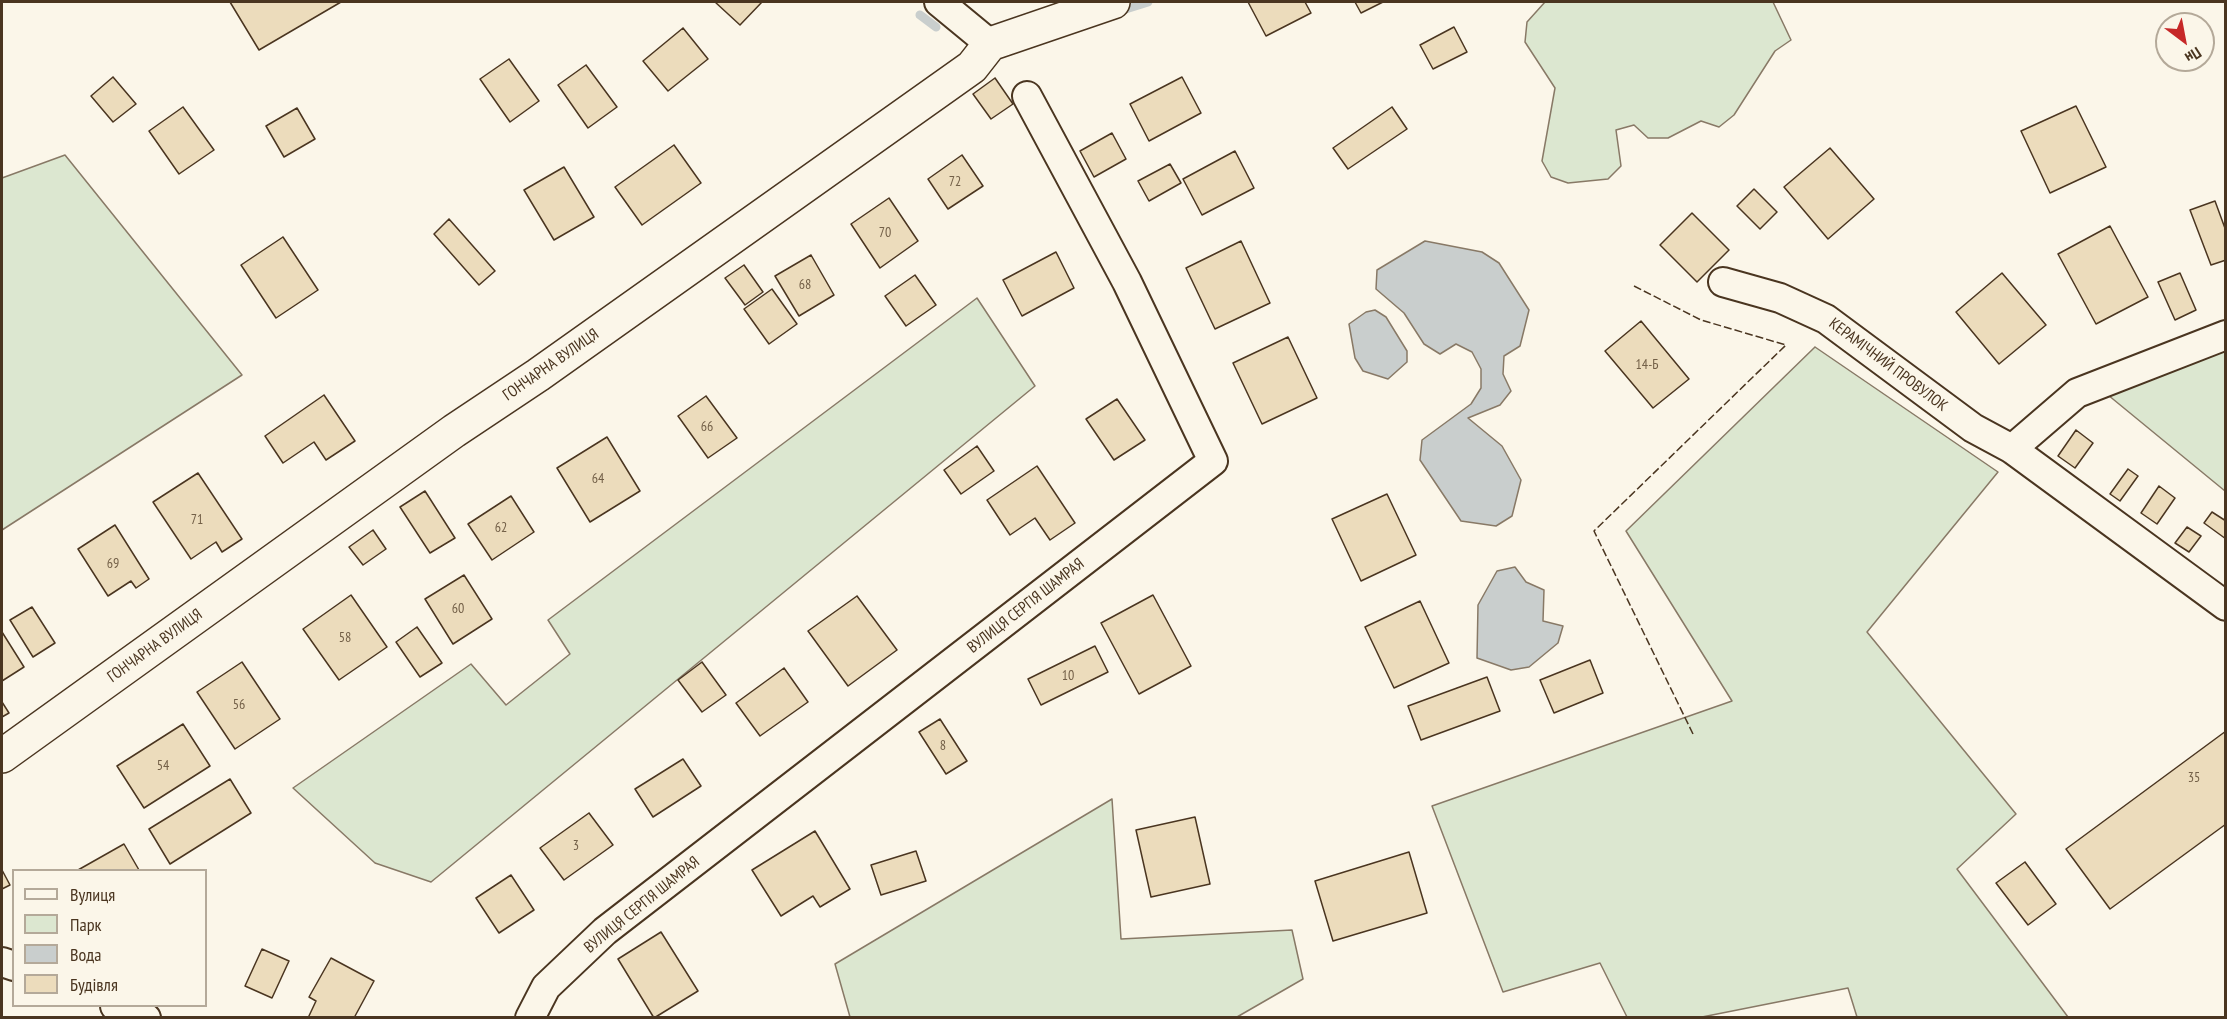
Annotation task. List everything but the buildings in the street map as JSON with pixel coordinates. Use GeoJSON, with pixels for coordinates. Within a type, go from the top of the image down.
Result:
{"type":"FeatureCollection","features":[{"type":"Feature","properties":{"kind":"street"},"geometry":{"type":"LineString","coordinates":[[939,2],[990,44],[1113,2]]}},
{"type":"Feature","properties":{"kind":"street","name":"ГОНЧАРНА ВУЛИЦЯ"},"geometry":{"type":"LineString","coordinates":[[2,756],[444,438],[538,375],[972,67],[990,44]]}},
{"type":"Feature","properties":{"kind":"street","name":"ВУЛИЦЯ СЕРГІЯ ШАМРАЯ"},"geometry":{"type":"LineString","coordinates":[[530,1017],[546,987],[605,931],[1213,461],[1127,282],[1028,96]]}},
{"type":"Feature","properties":{"kind":"street","name":"КЕРАМІЧНИЙ ПРОВУЛОК"},"geometry":{"type":"LineString","coordinates":[[1723,282],[1780,298],[1826,319],[1973,428],[2012,449],[2226,606]]}},
{"type":"Feature","properties":{"kind":"street"},"geometry":{"type":"LineString","coordinates":[[2012,449],[2077,393],[2226,335]]}},
{"type":"Feature","properties":{"kind":"street"},"geometry":{"type":"LineString","coordinates":[[121,1007],[146,1017]]}},
{"type":"Feature","properties":{"kind":"green space"},"geometry":{"type":"Polygon","coordinates":[[[1545,2],[1773,2],[1791,40],[1775,51],[1734,115],[1719,127],[1701,121],[1668,138],[1648,138],[1634,125],[1616,130],[1621,166],[1608,179],[1568,183],[1551,177],[1542,161],[1555,88],[1525,42],[1527,22],[1545,2]]]}},
{"type":"Feature","properties":{"kind":"green space"},"geometry":{"type":"Polygon","coordinates":[[[65,155],[242,375],[2,530],[2,178],[65,155]]]}},
{"type":"Feature","properties":{"kind":"green space"},"geometry":{"type":"Polygon","coordinates":[[[977,298],[1035,386],[431,882],[375,863],[293,788],[471,664],[506,705],[570,654],[548,620],[977,298]]]}},
{"type":"Feature","properties":{"kind":"green space"},"geometry":{"type":"Polygon","coordinates":[[[1815,347],[1998,472],[1867,632],[2016,814],[1957,869],[2068,1017],[1857,1017],[1848,988],[1702,1017],[1627,1017],[1600,963],[1503,992],[1432,806],[1732,701],[1626,531],[1815,347]]]}},
{"type":"Feature","properties":{"kind":"green space"},"geometry":{"type":"Polygon","coordinates":[[[2225,350],[2225,491],[2108,395],[2225,350]]]}},
{"type":"Feature","properties":{"kind":"green space"},"geometry":{"type":"Polygon","coordinates":[[[1112,799],[1121,939],[1292,930],[1303,979],[1237,1017],[850,1017],[835,964],[1112,799]]]}},
{"type":"Feature","properties":{"kind":"water"},"geometry":{"type":"Polygon","coordinates":[[[1425,241],[1482,252],[1499,263],[1529,310],[1520,346],[1504,356],[1503,374],[1511,391],[1500,405],[1468,418],[1502,446],[1521,480],[1512,516],[1496,526],[1461,521],[1420,460],[1422,440],[1471,404],[1481,388],[1481,369],[1472,352],[1456,344],[1440,354],[1424,344],[1404,313],[1376,289],[1377,270],[1425,241]]]}},
{"type":"Feature","properties":{"kind":"water"},"geometry":{"type":"Polygon","coordinates":[[[1375,310],[1386,317],[1407,351],[1407,362],[1388,379],[1363,371],[1355,358],[1349,324],[1366,312],[1375,310]]]}},
{"type":"Feature","properties":{"kind":"water"},"geometry":{"type":"Polygon","coordinates":[[[1515,567],[1526,582],[1544,590],[1543,621],[1563,626],[1558,643],[1529,667],[1511,670],[1477,658],[1478,605],[1497,571],[1515,567]]]}},
{"type":"Feature","properties":{"kind":"waterway"},"geometry":{"type":"LineString","coordinates":[[1116,12],[1148,2]]}},
{"type":"Feature","properties":{"kind":"waterway"},"geometry":{"type":"LineString","coordinates":[[920,15],[936,27]]}},
{"type":"Feature","properties":{"kind":"fence"},"geometry":{"type":"LineString","coordinates":[[1634,286],[1701,320],[1786,345],[1594,531],[1693,734]]}}]}
